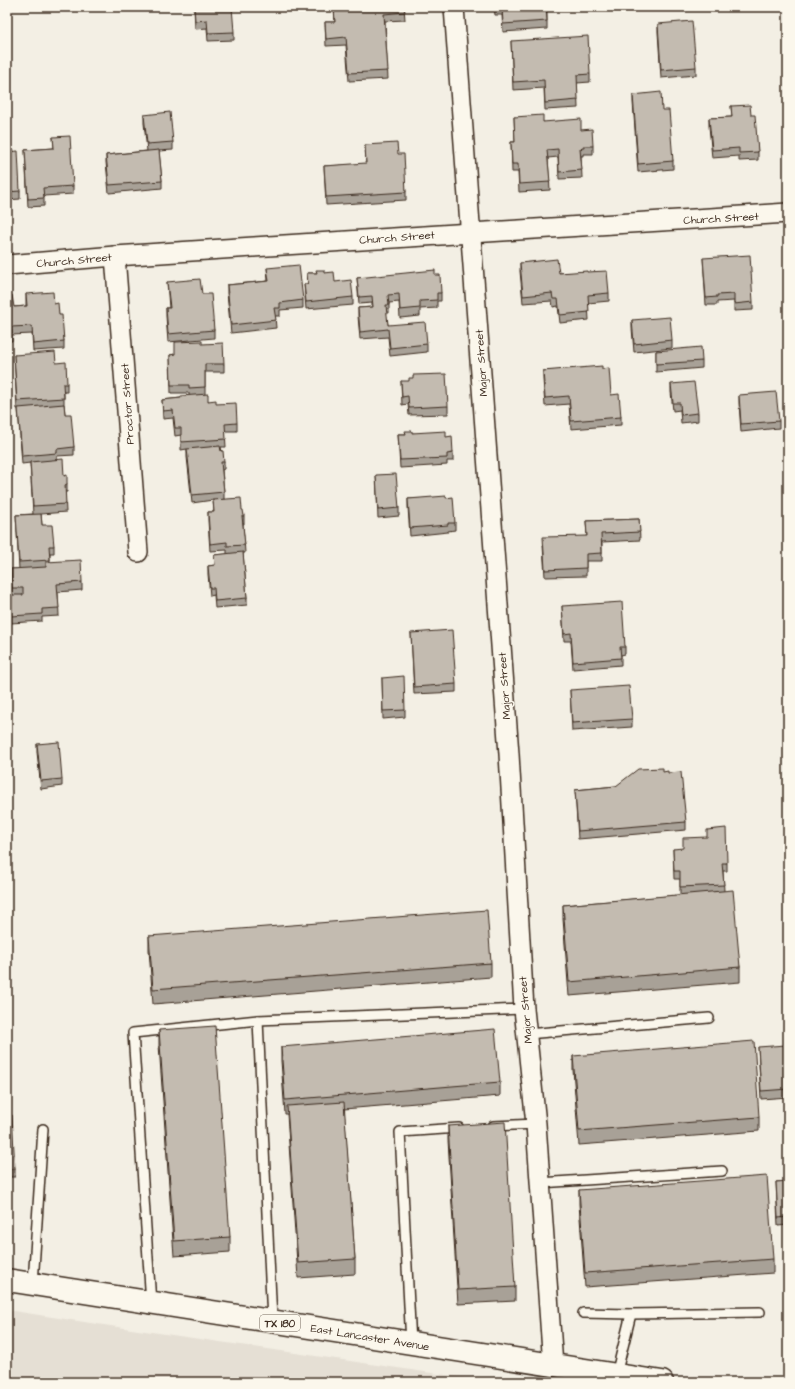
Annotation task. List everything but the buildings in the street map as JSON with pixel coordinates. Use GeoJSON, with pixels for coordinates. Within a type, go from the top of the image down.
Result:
{"type":"FeatureCollection","features":[{"type":"Feature","properties":{"kind":"main road","name":"East Lancaster Avenue"},"geometry":{"type":"LineString","coordinates":[[7,1280],[662,1382]]}},
{"type":"Feature","properties":{"kind":"street","name":"Major Street"},"geometry":{"type":"LineString","coordinates":[[454,7],[509,754],[524,1009],[536,1124],[553,1366]]}},
{"type":"Feature","properties":{"kind":"street","name":"Church Street"},"geometry":{"type":"LineString","coordinates":[[7,265],[115,256],[788,213]]}},
{"type":"Feature","properties":{"kind":"street","name":"Proctor Street"},"geometry":{"type":"LineString","coordinates":[[115,256],[138,552]]}},
{"type":"Feature","properties":{"kind":"lane"},"geometry":{"type":"LineString","coordinates":[[151,1303],[133,1033],[258,1020],[524,1009]]}},
{"type":"Feature","properties":{"kind":"lane"},"geometry":{"type":"LineString","coordinates":[[527,1034],[709,1018]]}},
{"type":"Feature","properties":{"kind":"lane"},"geometry":{"type":"LineString","coordinates":[[258,1020],[272,1321]]}},
{"type":"Feature","properties":{"kind":"lane"},"geometry":{"type":"LineString","coordinates":[[480,1127],[536,1124]]}},
{"type":"Feature","properties":{"kind":"lane"},"geometry":{"type":"LineString","coordinates":[[411,1344],[400,1132],[464,1128]]}},
{"type":"Feature","properties":{"kind":"lane"},"geometry":{"type":"LineString","coordinates":[[33,1284],[43,1129]]}},
{"type":"Feature","properties":{"kind":"lane"},"geometry":{"type":"LineString","coordinates":[[540,1183],[722,1171]]}},
{"type":"Feature","properties":{"kind":"lane"},"geometry":{"type":"LineString","coordinates":[[583,1313],[631,1314],[760,1312]]}},
{"type":"Feature","properties":{"kind":"lane"},"geometry":{"type":"LineString","coordinates":[[616,1375],[631,1314]]}},
{"type":"Feature","properties":{"kind":"shaded area"},"geometry":{"type":"Polygon","coordinates":[[[7,1310],[97,1324],[493,1382],[7,1382],[7,1310]]]}}]}
